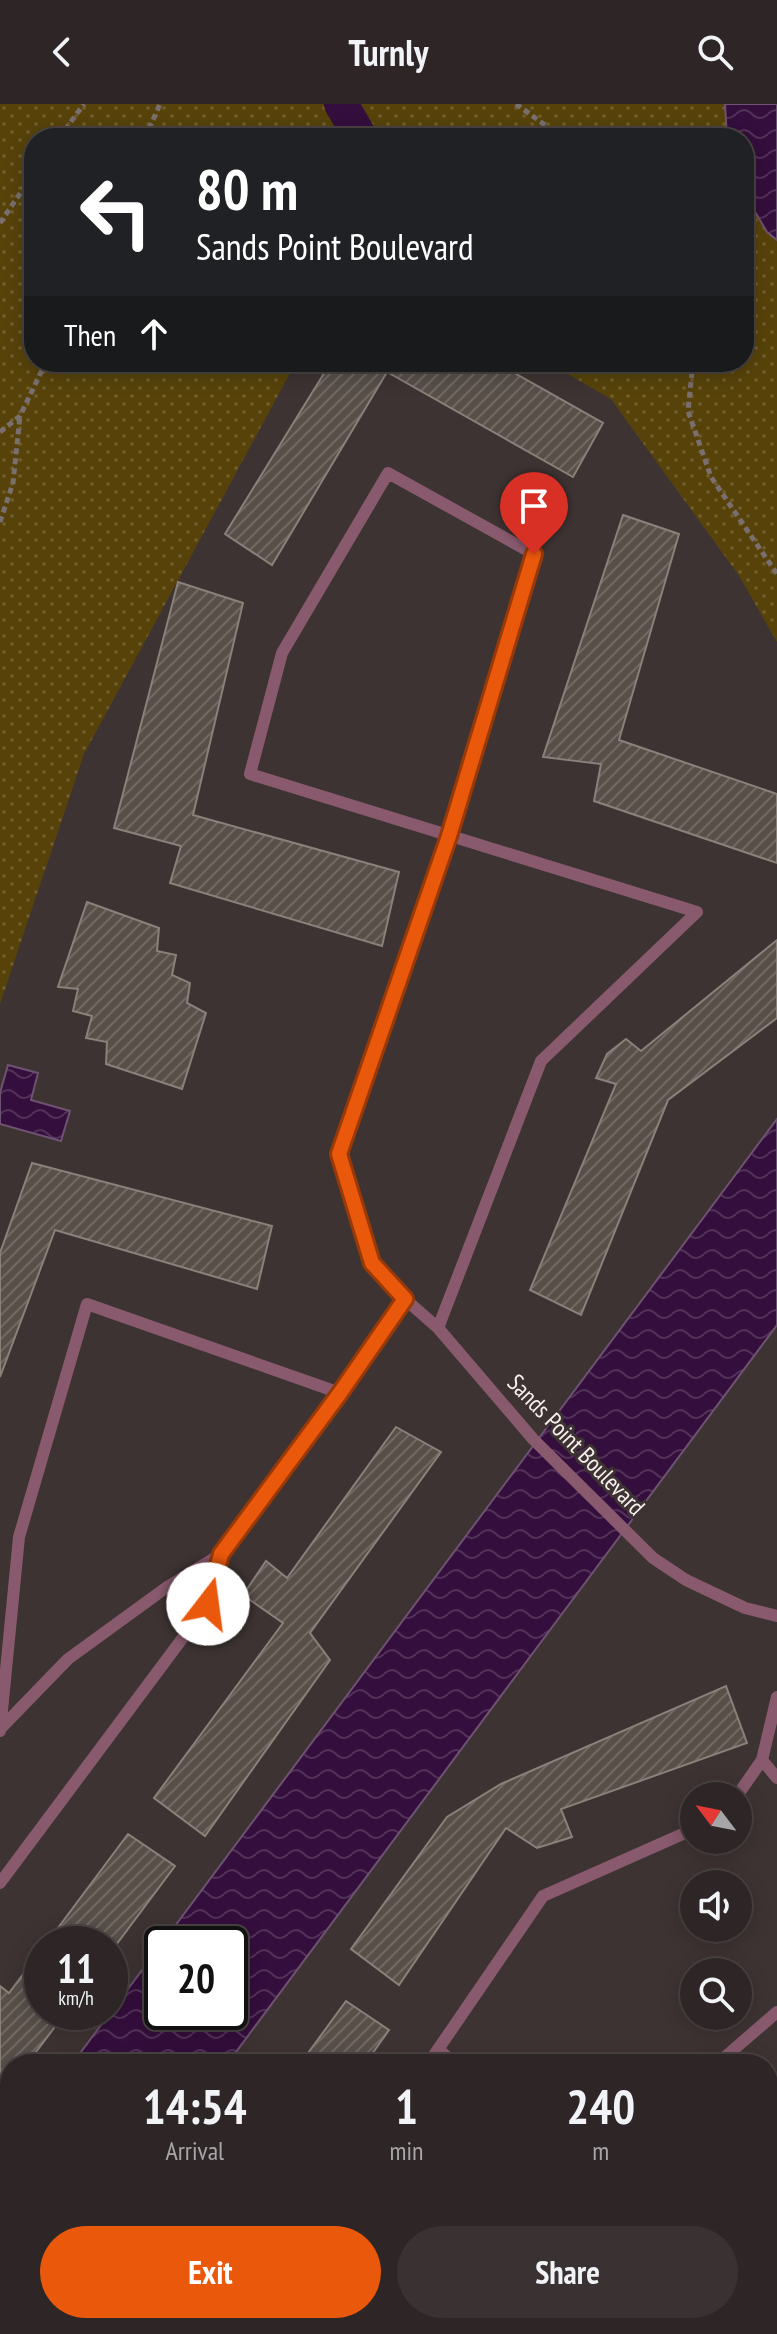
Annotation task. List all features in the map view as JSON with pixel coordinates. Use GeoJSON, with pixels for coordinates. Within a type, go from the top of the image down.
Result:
{"type":"FeatureCollection","features":[{"type":"Feature","properties":{"kind":"lane"},"geometry":{"type":"LineString","coordinates":[[438,1328],[541,1061],[697,912],[449,836],[250,774],[282,653],[388,473],[534,554],[449,836]]}},
{"type":"Feature","properties":{"kind":"lane","name":"Sands Point Boulevard"},"geometry":{"type":"LineString","coordinates":[[449,836],[339,1154],[372,1263],[405,1299],[438,1328],[533,1439],[653,1558],[686,1580],[745,1608],[777,1616]]}},
{"type":"Feature","properties":{"kind":"lane"},"geometry":{"type":"LineString","coordinates":[[0,1883],[208,1604],[221,1554],[405,1299]]}},
{"type":"Feature","properties":{"kind":"lane"},"geometry":{"type":"LineString","coordinates":[[1,1729],[19,1537],[87,1304],[340,1393]]}},
{"type":"Feature","properties":{"kind":"lane"},"geometry":{"type":"LineString","coordinates":[[1,1729],[68,1659],[167,1587],[221,1554]]}},
{"type":"Feature","properties":{"kind":"lane"},"geometry":{"type":"LineString","coordinates":[[747,1782],[762,1760],[777,1697]]}},
{"type":"Feature","properties":{"kind":"lane"},"geometry":{"type":"LineString","coordinates":[[762,1760],[777,1778]]}},
{"type":"Feature","properties":{"kind":"lane"},"geometry":{"type":"LineString","coordinates":[[435,2054],[543,1896],[680,1837]]}},
{"type":"Feature","properties":{"kind":"lane"},"geometry":{"type":"LineString","coordinates":[[728,2054],[777,2012]]}},
{"type":"Feature","properties":{"kind":"lane"},"geometry":{"type":"LineString","coordinates":[[438,2049],[444,2054]]}},
{"type":"Feature","properties":{"kind":"path"},"geometry":{"type":"LineString","coordinates":[[66,128],[84,104]]}},
{"type":"Feature","properties":{"kind":"path"},"geometry":{"type":"LineString","coordinates":[[149,128],[160,104]]}},
{"type":"Feature","properties":{"kind":"path"},"geometry":{"type":"LineString","coordinates":[[516,104],[549,128]]}},
{"type":"Feature","properties":{"kind":"path"},"geometry":{"type":"LineString","coordinates":[[0,223],[24,188]]}},
{"type":"Feature","properties":{"kind":"path"},"geometry":{"type":"LineString","coordinates":[[0,522],[13,483],[20,416],[41,372]]}},
{"type":"Feature","properties":{"kind":"path"},"geometry":{"type":"LineString","coordinates":[[692,372],[688,411],[711,477],[777,574]]}},
{"type":"Feature","properties":{"kind":"path"},"geometry":{"type":"LineString","coordinates":[[0,432],[20,416]]}},
{"type":"Feature","properties":{"kind":"shaded area"},"geometry":{"type":"Polygon","coordinates":[[[0,104],[777,104],[777,642],[740,577],[611,399],[564,372],[754,372],[754,128],[24,128],[24,372],[291,372],[84,754],[0,1004],[0,104]]]}},
{"type":"Feature","properties":{"kind":"water"},"geometry":{"type":"Polygon","coordinates":[[[725,104],[777,104],[777,240],[767,232],[754,210],[754,128],[726,128],[725,104]]]}},
{"type":"Feature","properties":{"kind":"water"},"geometry":{"type":"Polygon","coordinates":[[[8,1065],[38,1073],[31,1100],[70,1111],[61,1141],[0,1124],[0,1093],[8,1065]]]}},
{"type":"Feature","properties":{"kind":"water"},"geometry":{"type":"Polygon","coordinates":[[[777,1119],[777,1325],[234,2054],[79,2054],[97,2030],[128,2030],[128,1989],[144,1967],[144,2030],[248,2030],[248,1926],[175,1926],[777,1119]]]}},
{"type":"Feature","properties":{"kind":"building"},"geometry":{"type":"Polygon","coordinates":[[[325,372],[387,372],[272,565],[225,534],[325,372]]]}},
{"type":"Feature","properties":{"kind":"building"},"geometry":{"type":"Polygon","coordinates":[[[387,372],[513,372],[603,423],[573,477],[387,372]]]}},
{"type":"Feature","properties":{"kind":"building"},"geometry":{"type":"Polygon","coordinates":[[[623,515],[679,534],[619,740],[777,794],[777,863],[594,801],[601,764],[543,757],[623,515]]]}},
{"type":"Feature","properties":{"kind":"building"},"geometry":{"type":"Polygon","coordinates":[[[178,582],[243,603],[193,815],[399,872],[382,946],[170,883],[181,846],[114,828],[178,582]]]}},
{"type":"Feature","properties":{"kind":"building"},"geometry":{"type":"Polygon","coordinates":[[[87,902],[159,928],[157,951],[176,955],[172,975],[190,983],[187,1003],[206,1013],[182,1089],[106,1064],[107,1042],[86,1038],[92,1016],[73,1011],[78,989],[58,987],[87,902]]]}},
{"type":"Feature","properties":{"kind":"building"},"geometry":{"type":"Polygon","coordinates":[[[777,940],[777,1018],[668,1100],[581,1315],[530,1290],[616,1084],[596,1078],[607,1054],[626,1039],[641,1051],[777,940]]]}},
{"type":"Feature","properties":{"kind":"building"},"geometry":{"type":"Polygon","coordinates":[[[32,1163],[272,1226],[257,1289],[55,1230],[0,1377],[0,1253],[32,1163]]]}},
{"type":"Feature","properties":{"kind":"building"},"geometry":{"type":"Polygon","coordinates":[[[396,1427],[441,1452],[310,1633],[330,1660],[205,1836],[154,1798],[283,1623],[243,1595],[266,1561],[287,1578],[396,1427]]]}},
{"type":"Feature","properties":{"kind":"building"},"geometry":{"type":"Polygon","coordinates":[[[726,1686],[747,1743],[561,1809],[572,1837],[537,1848],[506,1828],[399,1985],[351,1949],[447,1817],[501,1784],[726,1686]]]}},
{"type":"Feature","properties":{"kind":"building"},"geometry":{"type":"Polygon","coordinates":[[[128,1834],[175,1866],[128,1929],[128,1926],[59,1926],[128,1834]]]}},
{"type":"Feature","properties":{"kind":"building"},"geometry":{"type":"Polygon","coordinates":[[[24,1973],[24,2030],[52,2030],[34,2054],[0,2054],[0,1986],[9,1993],[24,1973]]]}},
{"type":"Feature","properties":{"kind":"building"},"geometry":{"type":"Polygon","coordinates":[[[346,2001],[389,2030],[372,2054],[307,2054],[346,2001]]]}},
{"type":"Feature","properties":{"kind":"waterway"},"geometry":{"type":"LineString","coordinates":[[341,104],[355,128]]}},
{"type":"Feature","properties":{"kind":"route"},"geometry":{"type":"LineString","coordinates":[[208,1604],[221,1554],[405,1299],[372,1263],[339,1154],[449,836],[534,554]]}}]}
